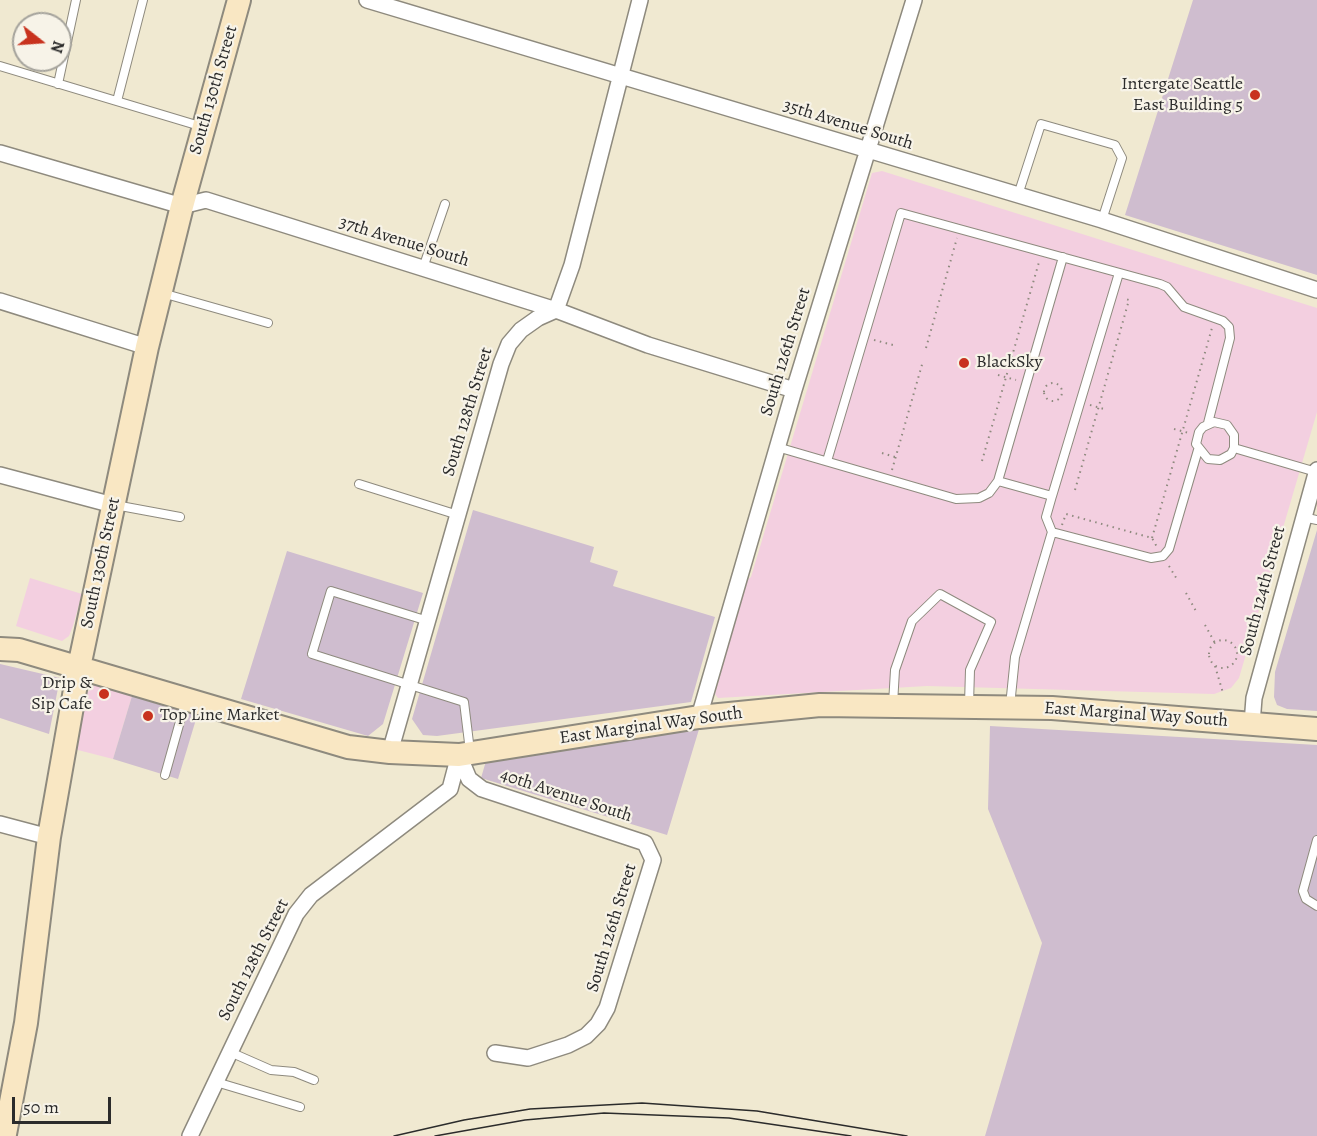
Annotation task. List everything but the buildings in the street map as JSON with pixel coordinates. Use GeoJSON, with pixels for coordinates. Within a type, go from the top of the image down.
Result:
{"type":"FeatureCollection","features":[{"type":"Feature","properties":{"kind":"street","name":"South 130th Street"},"geometry":{"type":"LineString","coordinates":[[5,1134],[26,1023],[49,837],[79,667],[160,292],[239,0]]}},
{"type":"Feature","properties":{"kind":"street","name":"35th Avenue South"},"geometry":{"type":"LineString","coordinates":[[367,0],[868,152],[1102,220],[1317,290]]}},
{"type":"Feature","properties":{"kind":"street"},"geometry":{"type":"LineString","coordinates":[[556,310],[572,265],[640,0]]}},
{"type":"Feature","properties":{"kind":"street","name":"South 126th Street"},"geometry":{"type":"LineString","coordinates":[[699,717],[794,390],[915,0]]}},
{"type":"Feature","properties":{"kind":"street","name":"37th Avenue South"},"geometry":{"type":"LineString","coordinates":[[0,153],[182,206],[206,200],[556,310],[648,345],[794,390]]}},
{"type":"Feature","properties":{"kind":"street"},"geometry":{"type":"LineString","coordinates":[[0,301],[147,347]]}},
{"type":"Feature","properties":{"kind":"street","name":"South 128th Street"},"geometry":{"type":"LineString","coordinates":[[390,752],[509,344],[529,324],[556,310]]}},
{"type":"Feature","properties":{"kind":"street","name":"South 124th Street"},"geometry":{"type":"LineString","coordinates":[[1252,723],[1254,698],[1310,519],[1317,471]]}},
{"type":"Feature","properties":{"kind":"street"},"geometry":{"type":"LineString","coordinates":[[0,475],[113,505]]}},
{"type":"Feature","properties":{"kind":"street","name":"East Marginal Way South"},"geometry":{"type":"LineString","coordinates":[[6,646],[348,747],[390,752],[465,754],[699,717],[820,705],[1010,706],[1317,729]]}},
{"type":"Feature","properties":{"kind":"street","name":"South 128th Street"},"geometry":{"type":"LineString","coordinates":[[190,1136],[296,914],[311,895],[450,789],[465,754]]}},
{"type":"Feature","properties":{"kind":"street","name":"40th Avenue South"},"geometry":{"type":"LineString","coordinates":[[465,754],[469,779],[482,789],[645,843]]}},
{"type":"Feature","properties":{"kind":"street"},"geometry":{"type":"LineString","coordinates":[[0,824],[49,837]]}},
{"type":"Feature","properties":{"kind":"street","name":"South 126th Street"},"geometry":{"type":"LineString","coordinates":[[495,1053],[528,1058],[568,1045],[586,1036],[598,1024],[607,1008],[651,873],[653,860],[645,843]]}},
{"type":"Feature","properties":{"kind":"lane"},"geometry":{"type":"LineString","coordinates":[[58,84],[76,0]]}},
{"type":"Feature","properties":{"kind":"lane"},"geometry":{"type":"LineString","coordinates":[[117,102],[143,0]]}},
{"type":"Feature","properties":{"kind":"lane"},"geometry":{"type":"LineString","coordinates":[[0,66],[204,128]]}},
{"type":"Feature","properties":{"kind":"lane"},"geometry":{"type":"LineString","coordinates":[[1018,195],[1041,124],[1104,142],[1114,145],[1122,158],[1102,220]]}},
{"type":"Feature","properties":{"kind":"lane"},"geometry":{"type":"LineString","coordinates":[[423,268],[445,204]]}},
{"type":"Feature","properties":{"kind":"lane"},"geometry":{"type":"LineString","coordinates":[[827,461],[901,213],[1167,288],[1184,307],[1220,319],[1229,327],[1230,338],[1208,423],[1198,432],[1196,444],[1198,450],[1208,459],[1220,460],[1231,454],[1234,448],[1234,435],[1227,425],[1221,422],[1208,423]]}},
{"type":"Feature","properties":{"kind":"lane"},"geometry":{"type":"LineString","coordinates":[[777,447],[956,499],[979,498],[989,493],[998,481],[1063,257]]}},
{"type":"Feature","properties":{"kind":"lane"},"geometry":{"type":"LineString","coordinates":[[1010,706],[1016,657],[1052,532],[1047,517],[1052,496],[1119,273]]}},
{"type":"Feature","properties":{"kind":"lane"},"geometry":{"type":"LineString","coordinates":[[160,292],[268,323]]}},
{"type":"Feature","properties":{"kind":"lane"},"geometry":{"type":"LineString","coordinates":[[1234,448],[1317,471]]}},
{"type":"Feature","properties":{"kind":"lane"},"geometry":{"type":"LineString","coordinates":[[1052,532],[1151,558],[1163,556],[1169,549],[1198,450]]}},
{"type":"Feature","properties":{"kind":"lane"},"geometry":{"type":"LineString","coordinates":[[998,481],[1052,496]]}},
{"type":"Feature","properties":{"kind":"lane"},"geometry":{"type":"LineString","coordinates":[[359,484],[458,515]]}},
{"type":"Feature","properties":{"kind":"lane"},"geometry":{"type":"LineString","coordinates":[[113,505],[180,517]]}},
{"type":"Feature","properties":{"kind":"lane"},"geometry":{"type":"LineString","coordinates":[[428,621],[331,591],[312,654],[465,702],[465,754]]}},
{"type":"Feature","properties":{"kind":"lane"},"geometry":{"type":"LineString","coordinates":[[892,705],[895,670],[912,621],[940,594],[991,622],[970,670],[969,706]]}},
{"type":"Feature","properties":{"kind":"lane"},"geometry":{"type":"LineString","coordinates":[[165,775],[186,699]]}},
{"type":"Feature","properties":{"kind":"lane"},"geometry":{"type":"LineString","coordinates":[[1317,840],[1303,891],[1306,899],[1317,906]]}},
{"type":"Feature","properties":{"kind":"lane"},"geometry":{"type":"LineString","coordinates":[[230,1052],[271,1070],[294,1072],[314,1080]]}},
{"type":"Feature","properties":{"kind":"lane"},"geometry":{"type":"LineString","coordinates":[[216,1082],[300,1107]]}},
{"type":"Feature","properties":{"kind":"path"},"geometry":{"type":"LineString","coordinates":[[926,348],[958,236]]}},
{"type":"Feature","properties":{"kind":"path"},"geometry":{"type":"LineString","coordinates":[[982,461],[1040,259]]}},
{"type":"Feature","properties":{"kind":"path"},"geometry":{"type":"LineString","coordinates":[[1075,490],[1129,300],[1117,296]]}},
{"type":"Feature","properties":{"kind":"path"},"geometry":{"type":"LineString","coordinates":[[1158,549],[1152,538],[1213,325]]}},
{"type":"Feature","properties":{"kind":"path"},"geometry":{"type":"LineString","coordinates":[[871,339],[897,346]]}},
{"type":"Feature","properties":{"kind":"path"},"geometry":{"type":"LineString","coordinates":[[891,472],[923,361]]}},
{"type":"Feature","properties":{"kind":"path"},"geometry":{"type":"LineString","coordinates":[[998,375],[1019,381]]}},
{"type":"Feature","properties":{"kind":"path"},"geometry":{"type":"LineString","coordinates":[[1061,397],[1062,391],[1057,384],[1048,384],[1044,388],[1044,395],[1050,401],[1061,397],[1069,399]]}},
{"type":"Feature","properties":{"kind":"path"},"geometry":{"type":"LineString","coordinates":[[1036,386],[1044,388]]}},
{"type":"Feature","properties":{"kind":"path"},"geometry":{"type":"LineString","coordinates":[[1087,404],[1104,409]]}},
{"type":"Feature","properties":{"kind":"path"},"geometry":{"type":"LineString","coordinates":[[1174,429],[1193,435]]}},
{"type":"Feature","properties":{"kind":"path"},"geometry":{"type":"LineString","coordinates":[[882,453],[895,457]]}},
{"type":"Feature","properties":{"kind":"path"},"geometry":{"type":"LineString","coordinates":[[1062,525],[1066,514],[1152,538]]}},
{"type":"Feature","properties":{"kind":"path"},"geometry":{"type":"LineString","coordinates":[[1166,562],[1178,581]]}},
{"type":"Feature","properties":{"kind":"path"},"geometry":{"type":"LineString","coordinates":[[1186,593],[1197,613]]}},
{"type":"Feature","properties":{"kind":"path"},"geometry":{"type":"LineString","coordinates":[[1205,626],[1215,642]]}},
{"type":"Feature","properties":{"kind":"path"},"geometry":{"type":"LineString","coordinates":[[1215,666],[1228,667],[1237,656],[1232,644],[1224,640],[1215,642],[1208,654],[1215,666],[1223,693]]}},
{"type":"Feature","properties":{"kind":"shaded area","name":"Intergate Seattle East Building 5"},"geometry":{"type":"Polygon","coordinates":[[[1193,0],[1317,0],[1317,275],[1125,215],[1193,0]]]}},
{"type":"Feature","properties":{"kind":"shaded area"},"geometry":{"type":"Polygon","coordinates":[[[882,171],[1317,308],[1317,412],[1239,678],[1231,688],[1214,694],[927,686],[718,698],[715,694],[745,581],[751,577],[872,173],[882,171]]]}},
{"type":"Feature","properties":{"kind":"shaded area"},"geometry":{"type":"Polygon","coordinates":[[[473,510],[594,547],[590,562],[618,571],[613,586],[715,617],[691,702],[437,736],[423,735],[412,719],[473,510]]]}},
{"type":"Feature","properties":{"kind":"shaded area"},"geometry":{"type":"Polygon","coordinates":[[[1317,530],[1317,711],[1287,709],[1277,705],[1274,697],[1275,672],[1317,530]]]}},
{"type":"Feature","properties":{"kind":"shaded area"},"geometry":{"type":"Polygon","coordinates":[[[287,551],[423,593],[383,724],[368,736],[241,699],[287,551]]]}},
{"type":"Feature","properties":{"kind":"shaded area"},"geometry":{"type":"Polygon","coordinates":[[[30,578],[82,594],[69,636],[62,641],[16,626],[30,578]]]}},
{"type":"Feature","properties":{"kind":"shaded area"},"geometry":{"type":"Polygon","coordinates":[[[0,664],[60,678],[49,734],[0,718],[0,664]]]}},
{"type":"Feature","properties":{"kind":"shaded area"},"geometry":{"type":"Polygon","coordinates":[[[95,684],[132,696],[113,759],[74,749],[87,693],[95,684]]]}},
{"type":"Feature","properties":{"kind":"shaded area"},"geometry":{"type":"Polygon","coordinates":[[[132,696],[197,716],[178,779],[113,759],[132,696]]]}},
{"type":"Feature","properties":{"kind":"shaded area"},"geometry":{"type":"Polygon","coordinates":[[[700,726],[667,835],[481,778],[486,761],[700,726]]]}},
{"type":"Feature","properties":{"kind":"shaded area"},"geometry":{"type":"Polygon","coordinates":[[[990,726],[1317,745],[1317,1136],[985,1136],[1042,943],[988,809],[990,726]]]}},
{"type":"Feature","properties":{"kind":"tram line"},"geometry":{"type":"LineString","coordinates":[[394,1136],[464,1120],[530,1109],[642,1103],[757,1111],[907,1136]]}},
{"type":"Feature","properties":{"kind":"tram line"},"geometry":{"type":"LineString","coordinates":[[435,1136],[525,1120],[604,1113],[729,1118],[851,1136]]}},
{"type":"Feature","properties":{"kind":"place","name":"Intergate Seattle East Building 5"},"geometry":{"type":"Point","coordinates":[1255,95]}},
{"type":"Feature","properties":{"kind":"place","name":"BlackSky"},"geometry":{"type":"Point","coordinates":[964,363]}},
{"type":"Feature","properties":{"kind":"place","name":"Drip & Sip Cafe"},"geometry":{"type":"Point","coordinates":[104,694]}},
{"type":"Feature","properties":{"kind":"place","name":"Top Line Market"},"geometry":{"type":"Point","coordinates":[148,716]}}]}
